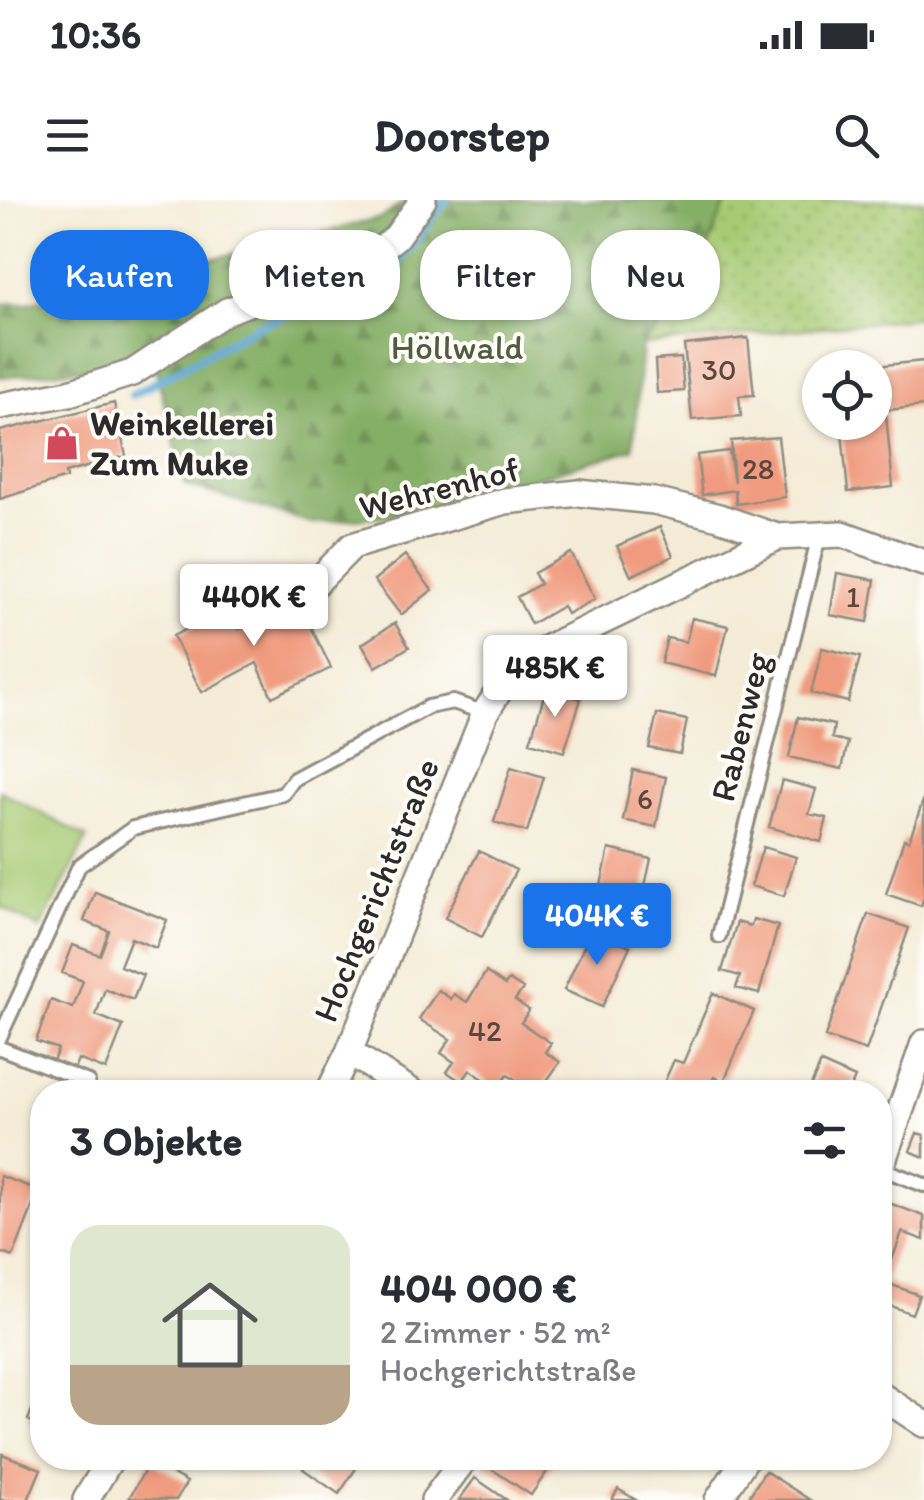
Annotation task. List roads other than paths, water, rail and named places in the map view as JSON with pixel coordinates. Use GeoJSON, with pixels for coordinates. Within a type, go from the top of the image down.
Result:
{"type":"FeatureCollection","features":[{"type":"Feature","properties":{"kind":"street"},"geometry":{"type":"LineString","coordinates":[[0,406],[69,393],[132,373],[227,311],[371,257],[396,237],[424,200]]}},
{"type":"Feature","properties":{"kind":"street","name":"Wehrenhof"},"geometry":{"type":"LineString","coordinates":[[310,589],[352,546],[505,501],[580,494],[654,501],[778,538]]}},
{"type":"Feature","properties":{"kind":"street","name":"Hochgerichtstraße"},"geometry":{"type":"LineString","coordinates":[[335,1080],[485,713],[512,670],[531,656],[778,538],[820,533],[861,538],[923,560]]}},
{"type":"Feature","properties":{"kind":"street"},"geometry":{"type":"LineString","coordinates":[[892,1134],[924,1043]]}},
{"type":"Feature","properties":{"kind":"street"},"geometry":{"type":"LineString","coordinates":[[349,1052],[393,1080]]}},
{"type":"Feature","properties":{"kind":"street"},"geometry":{"type":"LineString","coordinates":[[892,1402],[924,1424]]}},
{"type":"Feature","properties":{"kind":"street"},"geometry":{"type":"LineString","coordinates":[[86,1500],[105,1470]]}},
{"type":"Feature","properties":{"kind":"street"},"geometry":{"type":"LineString","coordinates":[[434,1500],[456,1470]]}},
{"type":"Feature","properties":{"kind":"street"},"geometry":{"type":"LineString","coordinates":[[718,1500],[738,1470]]}},
{"type":"Feature","properties":{"kind":"lane","name":"Rabenweg"},"geometry":{"type":"LineString","coordinates":[[719,936],[820,533]]}},
{"type":"Feature","properties":{"kind":"lane","name":"Hochgerichtstraße"},"geometry":{"type":"LineString","coordinates":[[0,1037],[79,866],[124,832],[283,794],[294,779],[428,707],[453,702],[485,713]]}},
{"type":"Feature","properties":{"kind":"lane"},"geometry":{"type":"LineString","coordinates":[[0,1048],[83,1080]]}},
{"type":"Feature","properties":{"kind":"lane"},"geometry":{"type":"LineString","coordinates":[[892,1173],[924,1185]]}},
{"type":"Feature","properties":{"kind":"waterway"},"geometry":{"type":"LineString","coordinates":[[132,395],[258,326],[391,273],[446,200]]}},
{"type":"Feature","properties":{"kind":"place","name":"Weinkellerei Zum Muke"},"geometry":{"type":"Point","coordinates":[62,443]}},
{"type":"Feature","properties":{"kind":"park label","name":"Höllwald"},"geometry":{"type":"Point","coordinates":[457,347]}}]}
